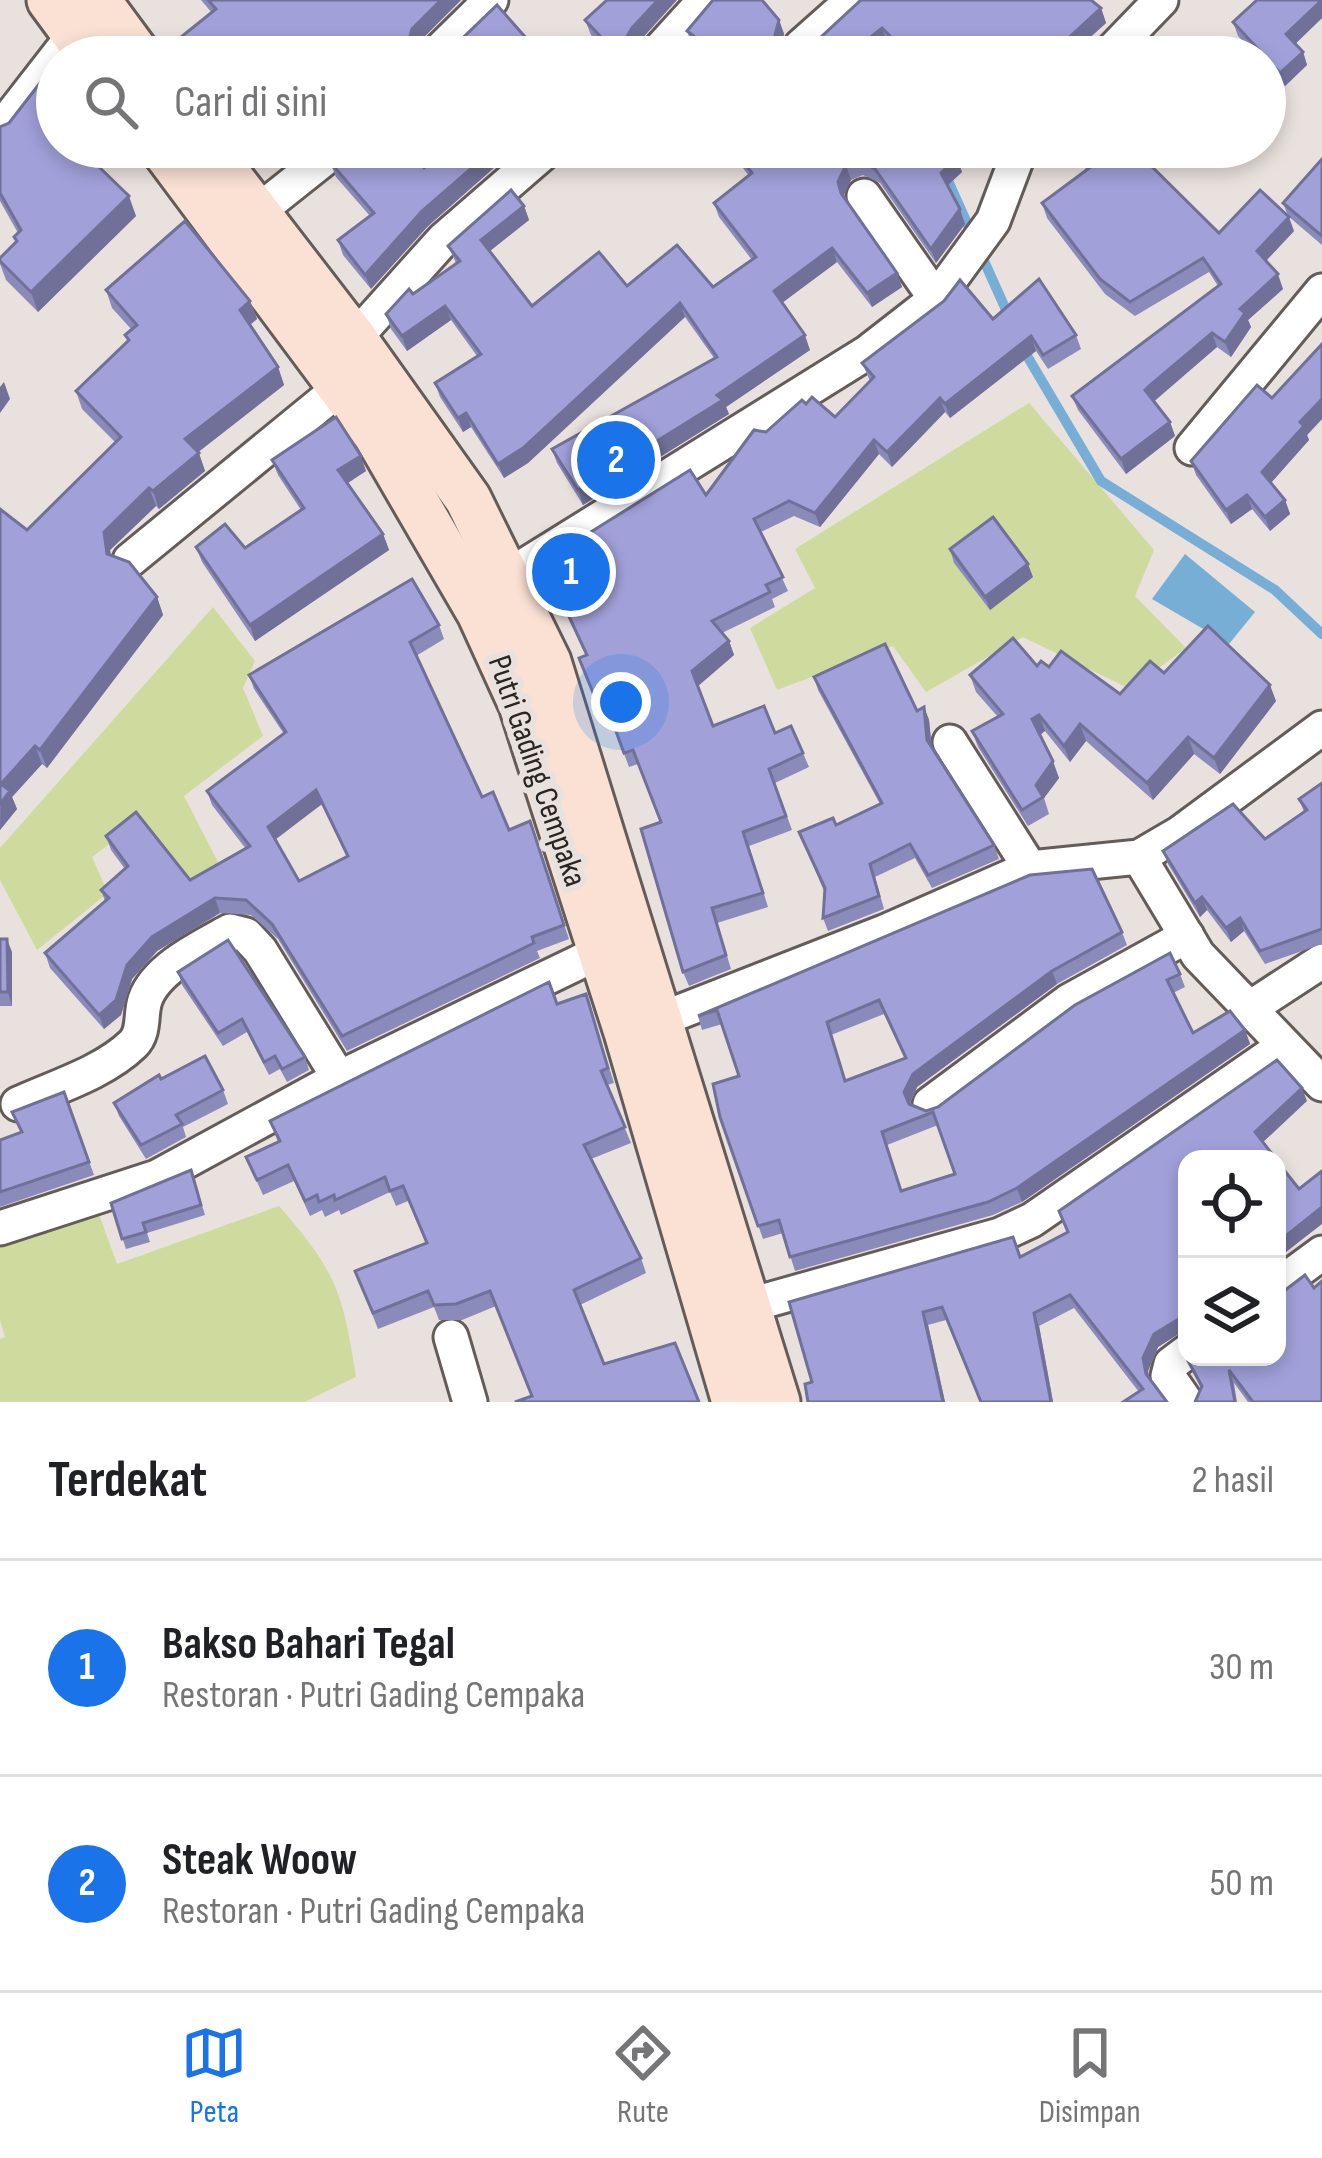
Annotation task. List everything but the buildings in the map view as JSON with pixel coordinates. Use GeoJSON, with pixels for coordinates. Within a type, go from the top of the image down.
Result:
{"type":"FeatureCollection","features":[{"type":"Feature","properties":{"kind":"street"},"geometry":{"type":"LineString","coordinates":[[454,36],[491,0]]}},
{"type":"Feature","properties":{"kind":"street"},"geometry":{"type":"LineString","coordinates":[[672,36],[705,0]]}},
{"type":"Feature","properties":{"kind":"street"},"geometry":{"type":"LineString","coordinates":[[1126,36],[1161,0]]}},
{"type":"Feature","properties":{"kind":"street"},"geometry":{"type":"LineString","coordinates":[[812,36],[846,6]]}},
{"type":"Feature","properties":{"kind":"street"},"geometry":{"type":"LineString","coordinates":[[82,19],[108,36]]}},
{"type":"Feature","properties":{"kind":"street"},"geometry":{"type":"LineString","coordinates":[[0,130],[36,81]]}},
{"type":"Feature","properties":{"kind":"street","name":"Putri Gading Cempaka"},"geometry":{"type":"LineString","coordinates":[[178,168],[433,523],[488,630],[521,705],[598,953],[645,1025],[750,1305],[777,1402]]}},
{"type":"Feature","properties":{"kind":"street","name":"Putri Gading Cempaka"},"geometry":{"type":"LineString","coordinates":[[222,168],[354,339],[468,499],[565,703],[735,1402]]}},
{"type":"Feature","properties":{"kind":"street"},"geometry":{"type":"LineString","coordinates":[[256,213],[313,168]]}},
{"type":"Feature","properties":{"kind":"street"},"geometry":{"type":"LineString","coordinates":[[354,339],[443,240],[526,168]]}},
{"type":"Feature","properties":{"kind":"street"},"geometry":{"type":"LineString","coordinates":[[508,576],[868,352],[945,287],[993,221],[1013,168]]}},
{"type":"Feature","properties":{"kind":"street"},"geometry":{"type":"LineString","coordinates":[[863,196],[945,287]]}},
{"type":"Feature","properties":{"kind":"street"},"geometry":{"type":"LineString","coordinates":[[1192,448],[1322,291]]}},
{"type":"Feature","properties":{"kind":"street"},"geometry":{"type":"LineString","coordinates":[[130,560],[340,388]]}},
{"type":"Feature","properties":{"kind":"street"},"geometry":{"type":"LineString","coordinates":[[645,1025],[1030,868],[1138,857],[1322,728]]}},
{"type":"Feature","properties":{"kind":"street"},"geometry":{"type":"LineString","coordinates":[[950,742],[1030,868]]}},
{"type":"Feature","properties":{"kind":"street"},"geometry":{"type":"LineString","coordinates":[[1138,857],[1187,936],[1322,1084]]}},
{"type":"Feature","properties":{"kind":"street"},"geometry":{"type":"LineString","coordinates":[[18,1104],[83,1076],[130,1047],[139,1037],[145,1000],[157,983],[184,958],[230,931],[246,935],[260,950],[339,1078]]}},
{"type":"Feature","properties":{"kind":"street"},"geometry":{"type":"LineString","coordinates":[[930,1104],[1070,1001],[1187,936]]}},
{"type":"Feature","properties":{"kind":"street"},"geometry":{"type":"LineString","coordinates":[[0,1228],[157,1177],[339,1078],[598,953]]}},
{"type":"Feature","properties":{"kind":"street"},"geometry":{"type":"LineString","coordinates":[[1250,1008],[1322,961]]}},
{"type":"Feature","properties":{"kind":"street"},"geometry":{"type":"LineString","coordinates":[[750,1305],[1000,1235],[1032,1220],[1285,1046]]}},
{"type":"Feature","properties":{"kind":"street"},"geometry":{"type":"LineString","coordinates":[[1286,1279],[1322,1253]]}},
{"type":"Feature","properties":{"kind":"street"},"geometry":{"type":"LineString","coordinates":[[451,1337],[470,1402]]}},
{"type":"Feature","properties":{"kind":"street"},"geometry":{"type":"LineString","coordinates":[[1178,1359],[1168,1376],[1186,1402]]}},
{"type":"Feature","properties":{"kind":"green space"},"geometry":{"type":"Polygon","coordinates":[[[1029,403],[1154,550],[1135,596],[1186,648],[1130,689],[1023,637],[926,692],[893,646],[777,690],[750,628],[815,588],[795,549],[1029,403]]]}},
{"type":"Feature","properties":{"kind":"green space"},"geometry":{"type":"Polygon","coordinates":[[[213,607],[255,661],[243,688],[263,736],[184,796],[218,862],[196,888],[140,821],[92,857],[108,893],[37,950],[0,880],[0,848],[213,607]]]}},
{"type":"Feature","properties":{"kind":"green space"},"geometry":{"type":"Polygon","coordinates":[[[279,1206],[334,1284],[356,1377],[304,1402],[0,1402],[0,1339],[5,1337],[0,1320],[0,1234],[97,1209],[117,1264],[279,1206]]]}},
{"type":"Feature","properties":{"kind":"water"},"geometry":{"type":"Polygon","coordinates":[[[1185,554],[1255,612],[1229,644],[1152,599],[1185,554]]]}},
{"type":"Feature","properties":{"kind":"waterway"},"geometry":{"type":"LineString","coordinates":[[945,174],[1011,321]]}},
{"type":"Feature","properties":{"kind":"waterway"},"geometry":{"type":"LineString","coordinates":[[1023,349],[1101,481],[1275,590],[1322,634]]}},
{"type":"Feature","properties":{"kind":"place","name":"Steak Woow"},"geometry":{"type":"Point","coordinates":[616,460]}},
{"type":"Feature","properties":{"kind":"place","name":"Bakso Bahari Tegal"},"geometry":{"type":"Point","coordinates":[571,572]}}]}
